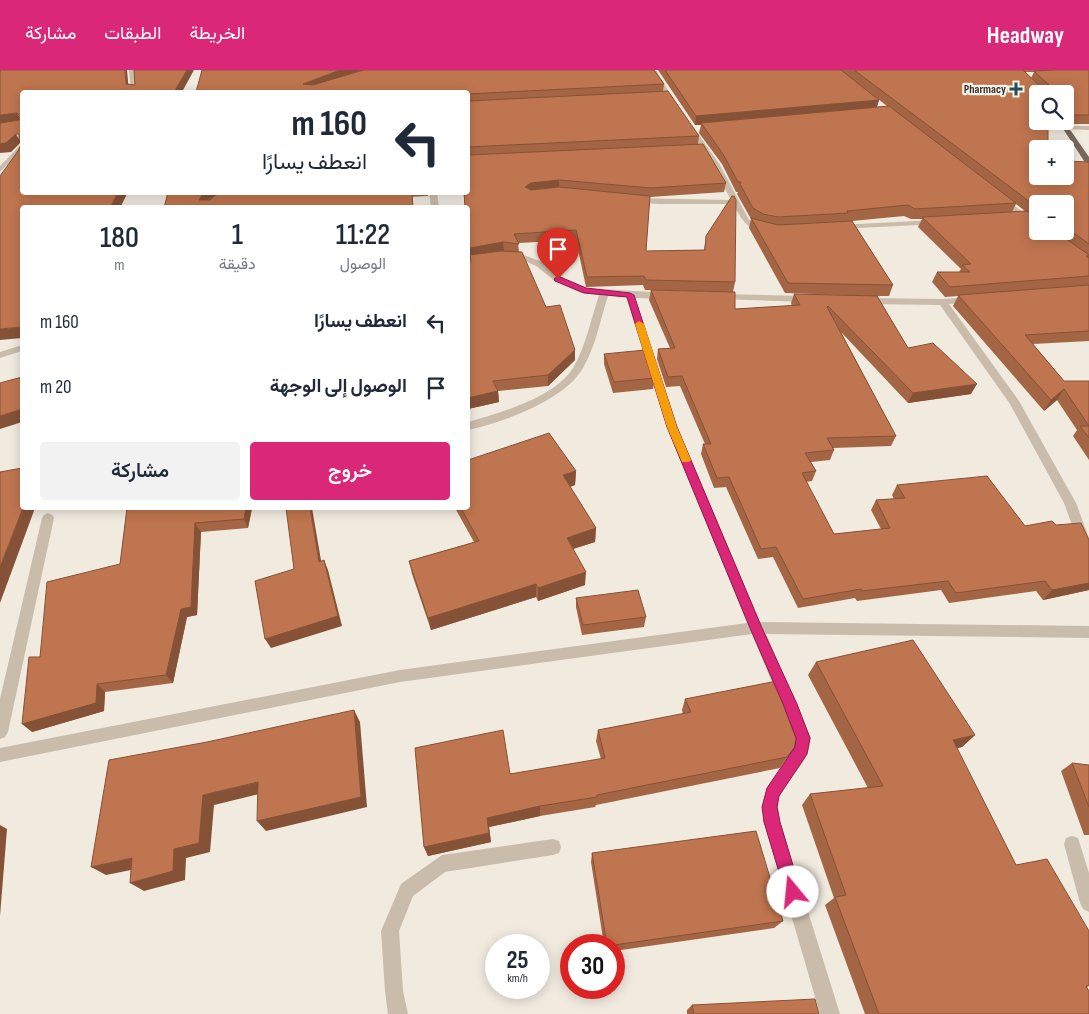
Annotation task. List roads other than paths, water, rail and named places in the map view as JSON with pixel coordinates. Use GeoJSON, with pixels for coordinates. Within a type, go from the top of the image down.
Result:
{"type":"FeatureCollection","features":[{"type":"Feature","properties":{"kind":"main road"},"geometry":{"type":"LineString","coordinates":[[1067,130],[1089,162]]}},
{"type":"Feature","properties":{"kind":"street"},"geometry":{"type":"LineString","coordinates":[[132,70],[134,90]]}},
{"type":"Feature","properties":{"kind":"street"},"geometry":{"type":"LineString","coordinates":[[653,70],[681,112]]}},
{"type":"Feature","properties":{"kind":"street"},"geometry":{"type":"LineString","coordinates":[[660,97],[669,96]]}},
{"type":"Feature","properties":{"kind":"street"},"geometry":{"type":"LineString","coordinates":[[686,120],[716,165],[746,221],[758,228],[775,231]]}},
{"type":"Feature","properties":{"kind":"street"},"geometry":{"type":"LineString","coordinates":[[1074,126],[1089,128]]}},
{"type":"Feature","properties":{"kind":"street"},"geometry":{"type":"LineString","coordinates":[[692,129],[700,128]]}},
{"type":"Feature","properties":{"kind":"street"},"geometry":{"type":"LineString","coordinates":[[0,170],[20,148]]}},
{"type":"Feature","properties":{"kind":"street"},"geometry":{"type":"LineString","coordinates":[[696,149],[705,149]]}},
{"type":"Feature","properties":{"kind":"street"},"geometry":{"type":"LineString","coordinates":[[993,193],[1029,221]]}},
{"type":"Feature","properties":{"kind":"street"},"geometry":{"type":"LineString","coordinates":[[627,199],[659,202],[736,202]]}},
{"type":"Feature","properties":{"kind":"street"},"geometry":{"type":"LineString","coordinates":[[1013,217],[1023,217]]}},
{"type":"Feature","properties":{"kind":"street"},"geometry":{"type":"LineString","coordinates":[[834,228],[943,221]]}},
{"type":"Feature","properties":{"kind":"street"},"geometry":{"type":"LineString","coordinates":[[495,257],[524,258],[538,264],[558,279],[584,291],[630,295],[679,296]]}},
{"type":"Feature","properties":{"kind":"street"},"geometry":{"type":"LineString","coordinates":[[470,425],[549,395],[574,374],[585,351],[604,293]]}},
{"type":"Feature","properties":{"kind":"street"},"geometry":{"type":"LineString","coordinates":[[630,295],[672,427],[803,738],[802,749],[796,761],[772,794],[770,807],[772,822],[830,1014]]}},
{"type":"Feature","properties":{"kind":"street"},"geometry":{"type":"LineString","coordinates":[[708,297],[816,299]]}},
{"type":"Feature","properties":{"kind":"street"},"geometry":{"type":"LineString","coordinates":[[855,300],[943,302],[982,299]]}},
{"type":"Feature","properties":{"kind":"street"},"geometry":{"type":"LineString","coordinates":[[943,302],[1015,403],[1070,504],[1089,555]]}},
{"type":"Feature","properties":{"kind":"street"},"geometry":{"type":"LineString","coordinates":[[0,355],[20,349]]}},
{"type":"Feature","properties":{"kind":"street"},"geometry":{"type":"LineString","coordinates":[[0,732],[48,518]]}},
{"type":"Feature","properties":{"kind":"street"},"geometry":{"type":"LineString","coordinates":[[0,755],[400,676],[756,628],[1089,632]]}},
{"type":"Feature","properties":{"kind":"street"},"geometry":{"type":"LineString","coordinates":[[1072,844],[1089,903]]}},
{"type":"Feature","properties":{"kind":"street"},"geometry":{"type":"LineString","coordinates":[[398,1014],[394,990],[390,931],[407,890],[442,864],[553,847]]}},
{"type":"Feature","properties":{"kind":"place","name":"Pharmacy"},"geometry":{"type":"Point","coordinates":[1016,89]}}]}
